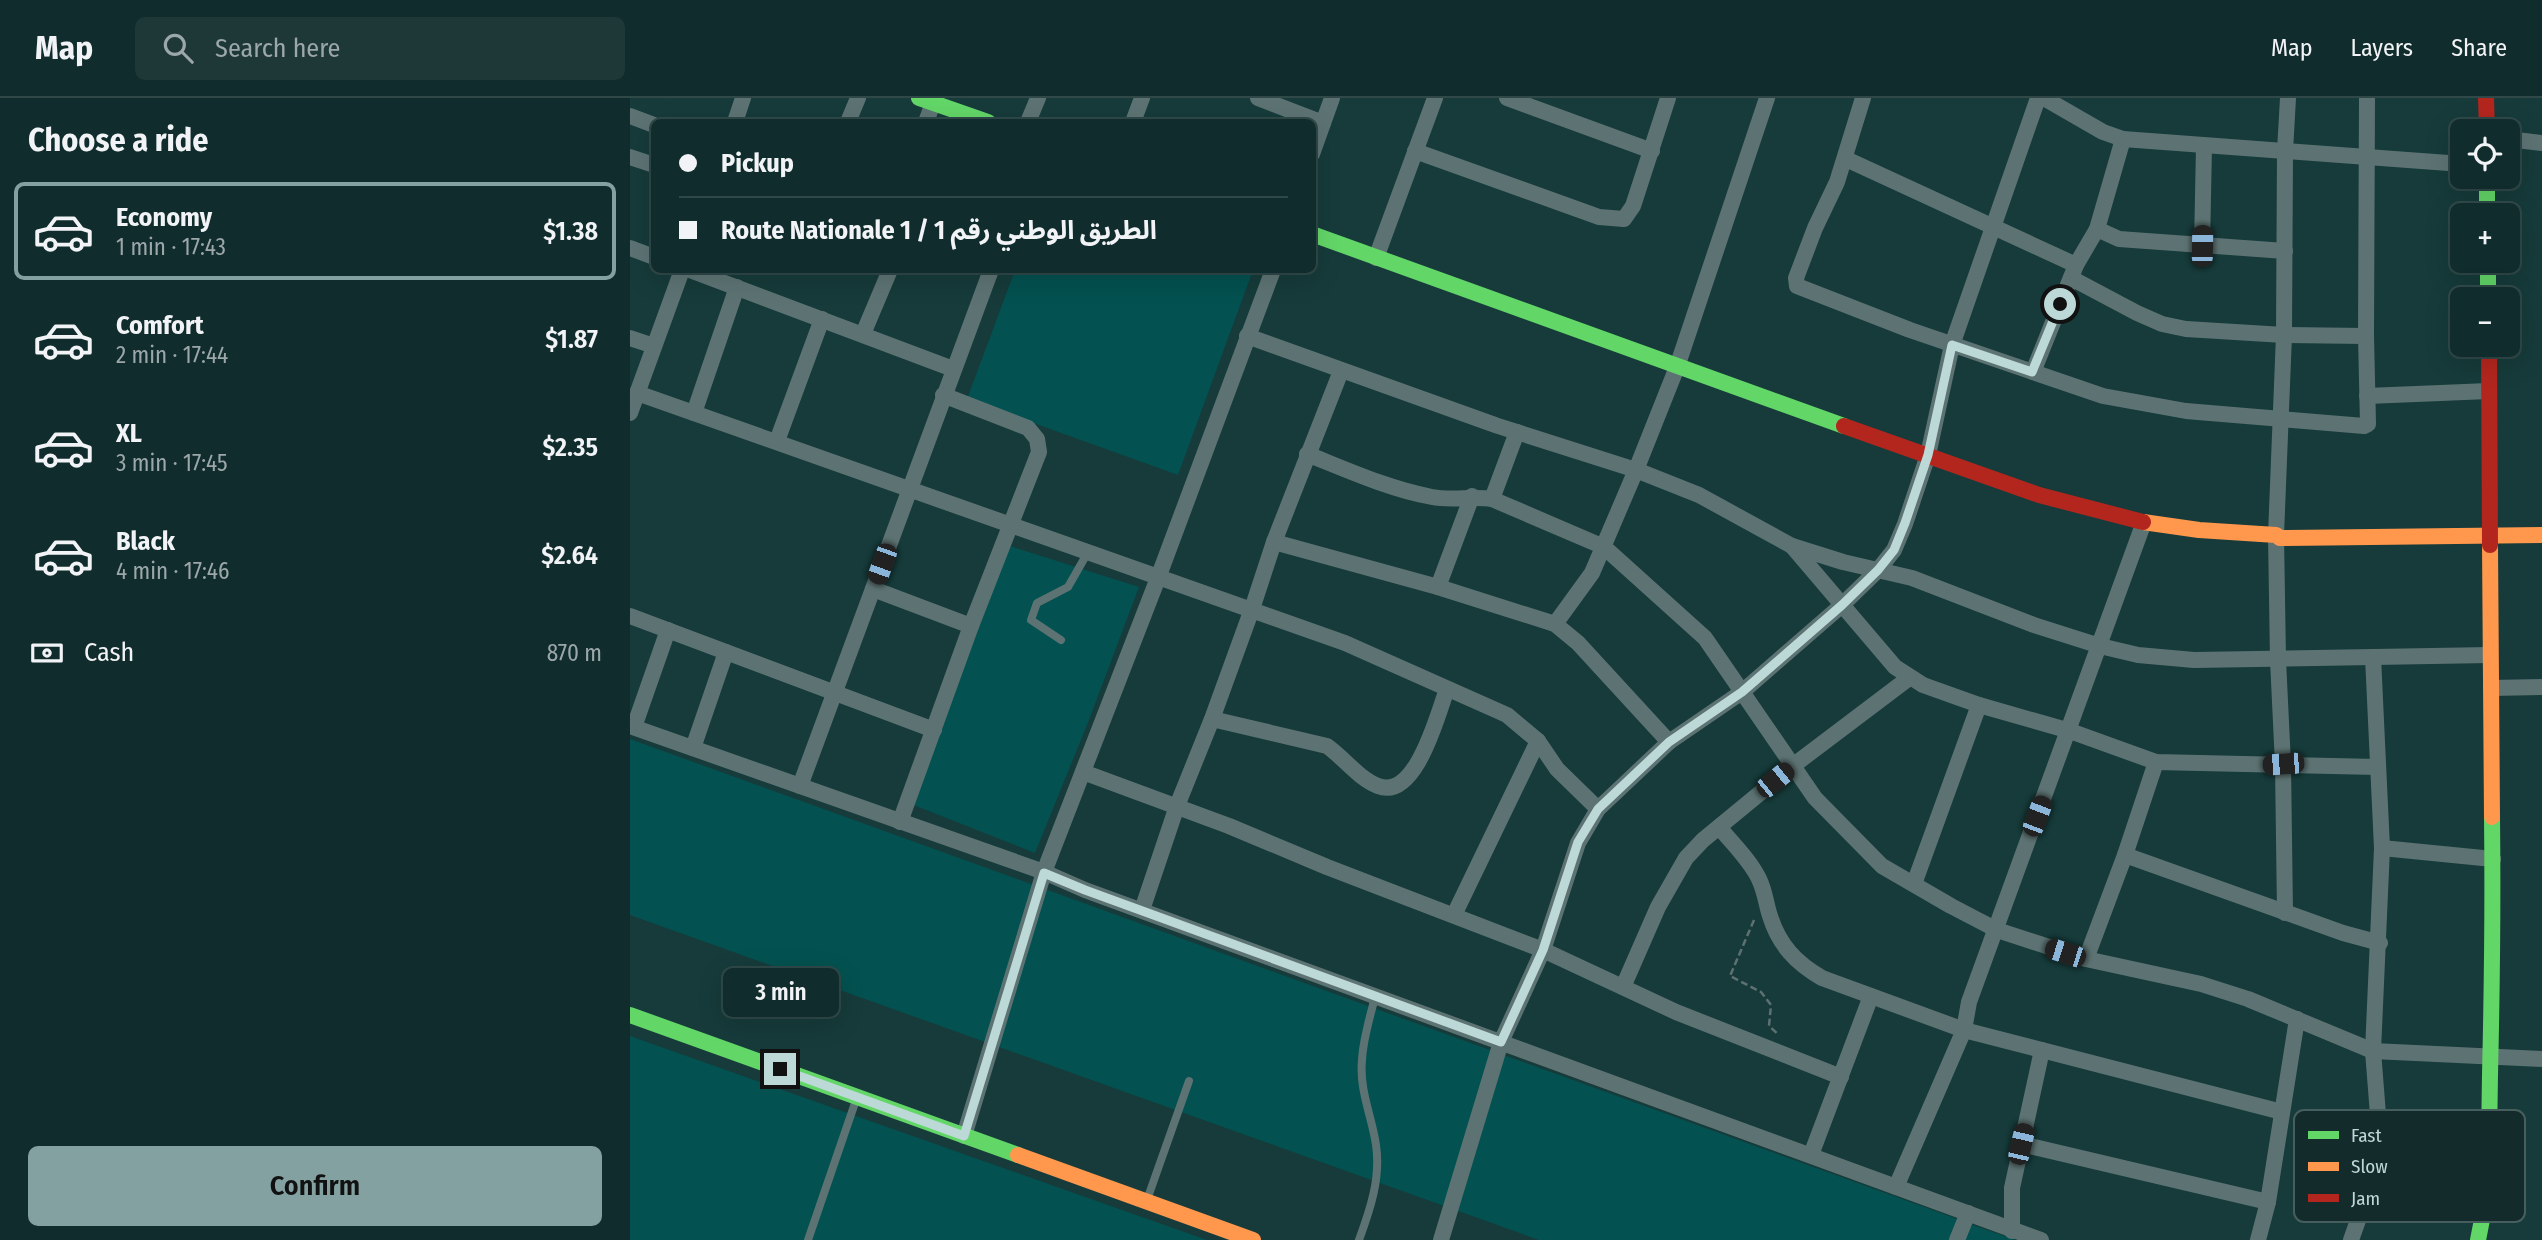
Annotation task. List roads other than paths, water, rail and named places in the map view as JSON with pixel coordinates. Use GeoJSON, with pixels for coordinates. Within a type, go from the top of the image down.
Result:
{"type":"FeatureCollection","features":[{"type":"Feature","properties":{"kind":"street"},"geometry":{"type":"LineString","coordinates":[[736,119],[743,98]]}},
{"type":"Feature","properties":{"kind":"street"},"geometry":{"type":"LineString","coordinates":[[849,119],[858,98]]}},
{"type":"Feature","properties":{"kind":"street"},"geometry":{"type":"LineString","coordinates":[[1029,119],[1038,98]]}},
{"type":"Feature","properties":{"kind":"street"},"geometry":{"type":"LineString","coordinates":[[1134,119],[1142,98]]}},
{"type":"Feature","properties":{"kind":"street"},"geometry":{"type":"LineString","coordinates":[[1258,98],[1313,119]]}},
{"type":"Feature","properties":{"kind":"street"},"geometry":{"type":"LineString","coordinates":[[1316,143],[1332,98]]}},
{"type":"Feature","properties":{"kind":"street"},"geometry":{"type":"LineString","coordinates":[[1376,258],[1435,98]]}},
{"type":"Feature","properties":{"kind":"street"},"geometry":{"type":"LineString","coordinates":[[1415,151],[1599,217],[1624,219],[1633,206],[1668,98]]}},
{"type":"Feature","properties":{"kind":"street"},"geometry":{"type":"LineString","coordinates":[[1555,624],[1582,590],[1604,547],[1636,470],[1677,367],[1767,98]]}},
{"type":"Feature","properties":{"kind":"street"},"geometry":{"type":"LineString","coordinates":[[1863,98],[1846,159],[1815,228],[1796,278],[1797,286],[1952,345],[2103,396],[2186,411],[2281,421],[2367,426],[2367,98]]}},
{"type":"Feature","properties":{"kind":"street"},"geometry":{"type":"LineString","coordinates":[[1441,1240],[1501,1042],[1543,950],[1578,842],[1598,809],[1669,742],[1742,692],[1842,605],[1878,570],[1894,550],[1928,455],[1952,345],[2038,98]]}},
{"type":"Feature","properties":{"kind":"street"},"geometry":{"type":"LineString","coordinates":[[2044,98],[2103,132],[2123,139],[2450,163]]}},
{"type":"Feature","properties":{"kind":"street"},"geometry":{"type":"LineString","coordinates":[[2284,913],[2283,764],[2277,660],[2276,536],[2284,335],[2285,151],[2288,98]]}},
{"type":"Feature","properties":{"kind":"street"},"geometry":{"type":"LineString","coordinates":[[2486,98],[2487,119]]}},
{"type":"Feature","properties":{"kind":"street"},"geometry":{"type":"LineString","coordinates":[[926,100],[953,117]]}},
{"type":"Feature","properties":{"kind":"street"},"geometry":{"type":"LineString","coordinates":[[926,100],[926,119]]}},
{"type":"Feature","properties":{"kind":"street"},"geometry":{"type":"LineString","coordinates":[[1517,100],[1652,151]]}},
{"type":"Feature","properties":{"kind":"street"},"geometry":{"type":"LineString","coordinates":[[630,116],[651,124]]}},
{"type":"Feature","properties":{"kind":"street"},"geometry":{"type":"LineString","coordinates":[[1316,120],[1323,123]]}},
{"type":"Feature","properties":{"kind":"street"},"geometry":{"type":"LineString","coordinates":[[2032,372],[2074,272],[2097,229],[2123,139]]}},
{"type":"Feature","properties":{"kind":"street"},"geometry":{"type":"LineString","coordinates":[[2520,140],[2542,143]]}},
{"type":"Feature","properties":{"kind":"street"},"geometry":{"type":"LineString","coordinates":[[2202,246],[2204,146]]}},
{"type":"Feature","properties":{"kind":"street"},"geometry":{"type":"LineString","coordinates":[[630,157],[651,164]]}},
{"type":"Feature","properties":{"kind":"street"},"geometry":{"type":"LineString","coordinates":[[1846,159],[1992,226],[2162,324],[2186,329],[2284,335],[2366,336]]}},
{"type":"Feature","properties":{"kind":"street"},"geometry":{"type":"LineString","coordinates":[[2097,229],[2119,239],[2285,251]]}},
{"type":"Feature","properties":{"kind":"street"},"geometry":{"type":"LineString","coordinates":[[1316,236],[2057,501],[2144,522],[2280,538],[2542,535]]}},
{"type":"Feature","properties":{"kind":"street"},"geometry":{"type":"LineString","coordinates":[[630,248],[651,256]]}},
{"type":"Feature","properties":{"kind":"street"},"geometry":{"type":"LineString","coordinates":[[630,413],[681,273]]}},
{"type":"Feature","properties":{"kind":"street"},"geometry":{"type":"LineString","coordinates":[[698,273],[953,369]]}},
{"type":"Feature","properties":{"kind":"street"},"geometry":{"type":"LineString","coordinates":[[863,334],[889,273]]}},
{"type":"Feature","properties":{"kind":"street"},"geometry":{"type":"LineString","coordinates":[[800,786],[990,273]]}},
{"type":"Feature","properties":{"kind":"street"},"geometry":{"type":"LineString","coordinates":[[964,1136],[1044,873],[1272,273]]}},
{"type":"Feature","properties":{"kind":"street"},"geometry":{"type":"LineString","coordinates":[[694,413],[737,287]]}},
{"type":"Feature","properties":{"kind":"street"},"geometry":{"type":"LineString","coordinates":[[776,441],[822,319]]}},
{"type":"Feature","properties":{"kind":"street"},"geometry":{"type":"LineString","coordinates":[[1248,336],[1517,432],[1636,470],[1699,495],[1791,546],[1912,578],[2034,625],[2100,646],[2167,659],[2277,660],[2490,655]]}},
{"type":"Feature","properties":{"kind":"street"},"geometry":{"type":"LineString","coordinates":[[630,338],[654,346]]}},
{"type":"Feature","properties":{"kind":"street"},"geometry":{"type":"LineString","coordinates":[[2489,357],[2493,859],[2490,1110]]}},
{"type":"Feature","properties":{"kind":"street"},"geometry":{"type":"LineString","coordinates":[[1142,909],[1177,806],[1252,609],[1273,542],[1341,371]]}},
{"type":"Feature","properties":{"kind":"street"},"geometry":{"type":"LineString","coordinates":[[2367,396],[2489,391]]}},
{"type":"Feature","properties":{"kind":"street"},"geometry":{"type":"LineString","coordinates":[[637,393],[1345,643],[1507,715],[1538,741],[1557,769],[1598,809]]}},
{"type":"Feature","properties":{"kind":"street"},"geometry":{"type":"LineString","coordinates":[[900,822],[971,626],[1039,452],[1037,439],[1028,428],[943,395]]}},
{"type":"Feature","properties":{"kind":"street"},"geometry":{"type":"LineString","coordinates":[[1492,499],[1517,432]]}},
{"type":"Feature","properties":{"kind":"street"},"geometry":{"type":"LineString","coordinates":[[1307,454],[1374,480],[1432,498],[1472,496],[1492,499],[1604,547],[1705,638],[1815,798],[1882,866],[1997,930],[2086,959],[2201,984],[2248,999],[2373,1051],[2542,1059]]}},
{"type":"Feature","properties":{"kind":"street"},"geometry":{"type":"LineString","coordinates":[[1438,587],[1472,496]]}},
{"type":"Feature","properties":{"kind":"street"},"geometry":{"type":"LineString","coordinates":[[1896,1187],[1964,1030],[1969,1002],[2144,522]]}},
{"type":"Feature","properties":{"kind":"street"},"geometry":{"type":"LineString","coordinates":[[1273,542],[1438,587],[1555,624],[1578,643],[1669,742]]}},
{"type":"Feature","properties":{"kind":"street"},"geometry":{"type":"LineString","coordinates":[[1791,546],[1885,656],[1909,678],[1979,705],[2070,731],[2156,762],[2378,767]]}},
{"type":"Feature","properties":{"kind":"street"},"geometry":{"type":"LineString","coordinates":[[873,589],[971,626]]}},
{"type":"Feature","properties":{"kind":"street"},"geometry":{"type":"LineString","coordinates":[[630,616],[934,730]]}},
{"type":"Feature","properties":{"kind":"street"},"geometry":{"type":"LineString","coordinates":[[668,630],[632,726],[1044,873],[2041,1240]]}},
{"type":"Feature","properties":{"kind":"street"},"geometry":{"type":"LineString","coordinates":[[693,748],[726,652]]}},
{"type":"Feature","properties":{"kind":"street"},"geometry":{"type":"LineString","coordinates":[[2373,657],[2382,848],[2380,943],[2373,1051],[2378,1110]]}},
{"type":"Feature","properties":{"kind":"street"},"geometry":{"type":"LineString","coordinates":[[1623,987],[1672,878],[1686,858],[1794,765],[1909,678]]}},
{"type":"Feature","properties":{"kind":"street"},"geometry":{"type":"LineString","coordinates":[[2491,688],[2542,687]]}},
{"type":"Feature","properties":{"kind":"street"},"geometry":{"type":"LineString","coordinates":[[1212,719],[1326,746],[1342,756],[1366,779],[1381,787],[1397,785],[1408,778],[1420,761],[1447,689]]}},
{"type":"Feature","properties":{"kind":"street"},"geometry":{"type":"LineString","coordinates":[[1914,884],[1979,705]]}},
{"type":"Feature","properties":{"kind":"street"},"geometry":{"type":"LineString","coordinates":[[1454,915],[1538,741]]}},
{"type":"Feature","properties":{"kind":"street"},"geometry":{"type":"LineString","coordinates":[[2086,959],[2156,762]]}},
{"type":"Feature","properties":{"kind":"street"},"geometry":{"type":"LineString","coordinates":[[1083,772],[1177,806],[1543,950],[1676,1012],[1841,1077]]}},
{"type":"Feature","properties":{"kind":"street"},"geometry":{"type":"LineString","coordinates":[[1719,827],[1757,876],[1770,916],[1787,951],[1804,968],[1822,978],[1964,1030],[2282,1112]]}},
{"type":"Feature","properties":{"kind":"street"},"geometry":{"type":"LineString","coordinates":[[2382,848],[2493,859]]}},
{"type":"Feature","properties":{"kind":"street"},"geometry":{"type":"LineString","coordinates":[[2125,855],[2284,913],[2380,943]]}},
{"type":"Feature","properties":{"kind":"street"},"geometry":{"type":"LineString","coordinates":[[1811,1156],[1871,996]]}},
{"type":"Feature","properties":{"kind":"street"},"geometry":{"type":"LineString","coordinates":[[630,1015],[1253,1240]]}},
{"type":"Feature","properties":{"kind":"street"},"geometry":{"type":"LineString","coordinates":[[2258,1240],[2268,1202],[2297,1019]]}},
{"type":"Feature","properties":{"kind":"street"},"geometry":{"type":"LineString","coordinates":[[2011,1231],[2012,1188],[2042,1050]]}},
{"type":"Feature","properties":{"kind":"street"},"geometry":{"type":"LineString","coordinates":[[2021,1144],[2268,1202]]}},
{"type":"Feature","properties":{"kind":"street"},"geometry":{"type":"LineString","coordinates":[[1957,1240],[1968,1213]]}},
{"type":"Feature","properties":{"kind":"street"},"geometry":{"type":"LineString","coordinates":[[2351,1240],[2357,1222]]}},
{"type":"Feature","properties":{"kind":"street"},"geometry":{"type":"LineString","coordinates":[[2478,1240],[2482,1222]]}},
{"type":"Feature","properties":{"kind":"lane"},"geometry":{"type":"LineString","coordinates":[[1061,640],[1031,620],[1037,603],[1068,587],[1088,552]]}},
{"type":"Feature","properties":{"kind":"lane"},"geometry":{"type":"LineString","coordinates":[[1359,1240],[1370,1209],[1376,1178],[1376,1146],[1363,1086],[1362,1060],[1375,997]]}},
{"type":"Feature","properties":{"kind":"lane"},"geometry":{"type":"LineString","coordinates":[[1146,1201],[1189,1081]]}},
{"type":"Feature","properties":{"kind":"lane"},"geometry":{"type":"LineString","coordinates":[[808,1240],[857,1098]]}}]}
